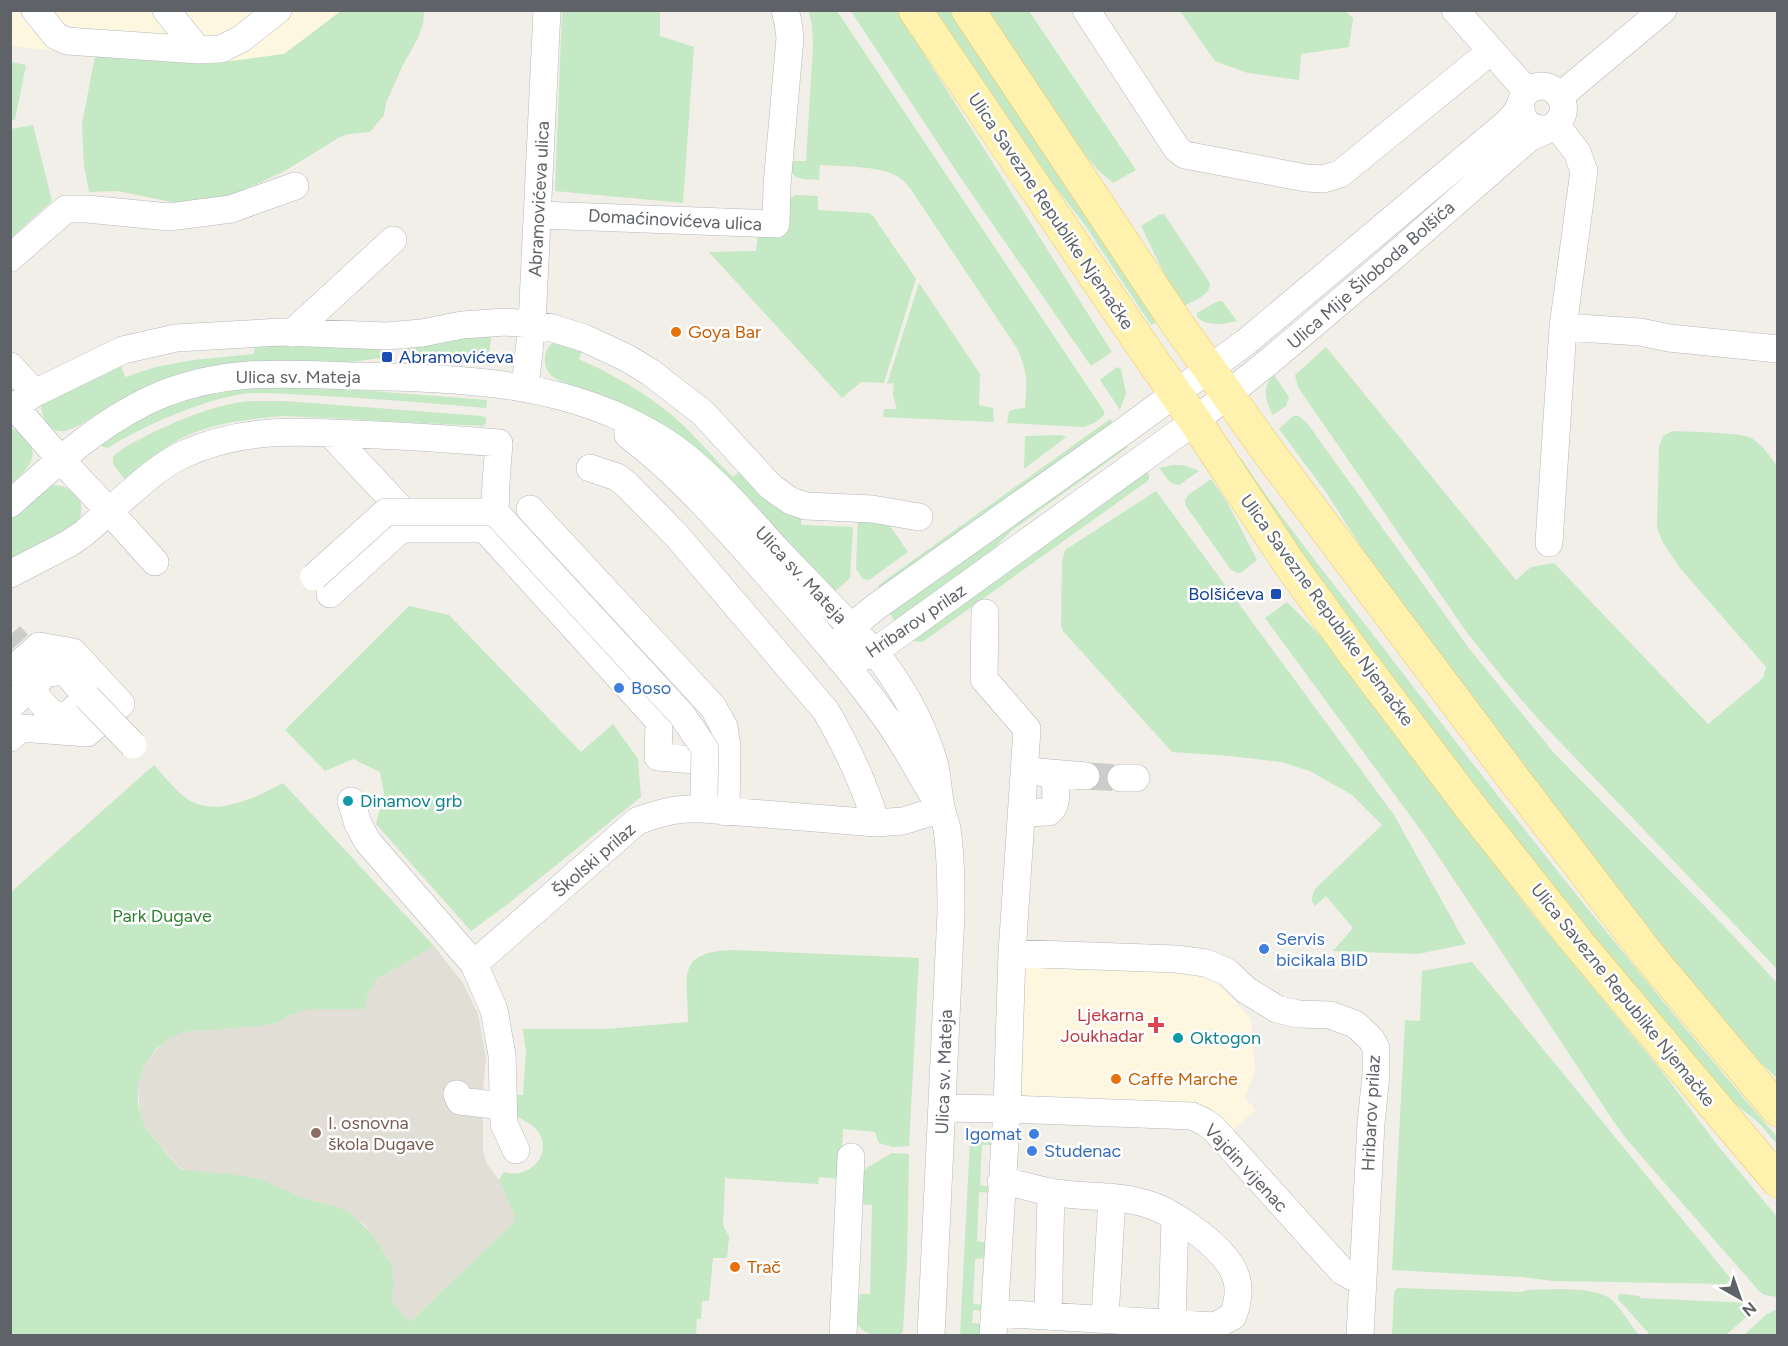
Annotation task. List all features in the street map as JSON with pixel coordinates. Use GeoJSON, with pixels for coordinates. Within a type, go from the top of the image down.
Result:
{"type":"FeatureCollection","features":[{"type":"Feature","properties":{"kind":"main road","name":"Ulica Savezne Republike Njemačke"},"geometry":{"type":"LineString","coordinates":[[915,10],[1289,563],[1354,653],[1472,809],[1614,987],[1778,1181]]}},
{"type":"Feature","properties":{"kind":"main road"},"geometry":{"type":"LineString","coordinates":[[968,10],[1209,369],[1347,557],[1530,802],[1649,956],[1778,1110]]}},
{"type":"Feature","properties":{"kind":"street"},"geometry":{"type":"LineString","coordinates":[[35,10],[56,36],[67,41],[198,50],[221,49],[241,39],[278,10]]}},
{"type":"Feature","properties":{"kind":"street"},"geometry":{"type":"LineString","coordinates":[[166,10],[198,50]]}},
{"type":"Feature","properties":{"kind":"street","name":"Abramovićeva ulica"},"geometry":{"type":"LineString","coordinates":[[525,387],[532,324],[539,215],[547,10]]}},
{"type":"Feature","properties":{"kind":"street","name":"Domaćinovićeva ulica"},"geometry":{"type":"LineString","coordinates":[[539,215],[776,224],[777,185],[790,38],[785,10]]}},
{"type":"Feature","properties":{"kind":"street"},"geometry":{"type":"LineString","coordinates":[[1086,10],[1178,149],[1185,155],[1306,178],[1323,179],[1340,174],[1491,51]]}},
{"type":"Feature","properties":{"kind":"street"},"geometry":{"type":"LineString","coordinates":[[1455,10],[1491,51],[1524,98]]}},
{"type":"Feature","properties":{"kind":"street"},"geometry":{"type":"LineString","coordinates":[[1560,96],[1663,10]]}},
{"type":"Feature","properties":{"kind":"street"},"geometry":{"type":"LineString","coordinates":[[1549,87],[1560,96],[1563,102],[1563,114],[1551,127],[1533,128],[1520,112],[1524,98],[1534,88],[1549,87]]}},
{"type":"Feature","properties":{"kind":"street","name":"Ulica Mije Šiloboda Bolšića"},"geometry":{"type":"LineString","coordinates":[[1175,393],[1265,327],[1507,123],[1514,116],[1524,98]]}},
{"type":"Feature","properties":{"kind":"street"},"geometry":{"type":"LineString","coordinates":[[1549,543],[1563,327],[1584,171],[1577,152],[1551,127]]}},
{"type":"Feature","properties":{"kind":"street","name":"Ulica Mije Šiloboda Bolšića"},"geometry":{"type":"LineString","coordinates":[[1195,421],[1377,270],[1523,143],[1551,127]]}},
{"type":"Feature","properties":{"kind":"street"},"geometry":{"type":"LineString","coordinates":[[10,258],[66,209],[169,217],[231,209],[295,186]]}},
{"type":"Feature","properties":{"kind":"street"},"geometry":{"type":"LineString","coordinates":[[292,333],[393,240]]}},
{"type":"Feature","properties":{"kind":"street"},"geometry":{"type":"LineString","coordinates":[[20,402],[123,350],[176,338],[292,333],[387,336],[422,333],[462,325],[505,322],[532,324],[584,338],[627,358],[650,372],[703,413],[771,487],[791,501],[806,506],[872,509],[920,517]]}},
{"type":"Feature","properties":{"kind":"street"},"geometry":{"type":"LineString","coordinates":[[1563,327],[1640,332],[1669,338],[1778,349]]}},
{"type":"Feature","properties":{"kind":"street"},"geometry":{"type":"LineString","coordinates":[[10,366],[20,402],[60,459],[155,562]]}},
{"type":"Feature","properties":{"kind":"street","name":"Ulica sv. Mateja"},"geometry":{"type":"LineString","coordinates":[[10,504],[87,438],[133,409],[162,394],[211,379],[254,374],[436,378],[525,387],[585,403],[639,426],[663,440],[706,475],[874,652],[897,682],[916,717],[935,768],[946,826],[951,872],[951,912],[931,1335]]}},
{"type":"Feature","properties":{"kind":"street","name":"Hribarov prilaz"},"geometry":{"type":"LineString","coordinates":[[1175,393],[877,606],[851,627],[841,642],[840,658],[856,660],[874,652],[1195,421]]}},
{"type":"Feature","properties":{"kind":"street","name":"Ulica sv. Mateja"},"geometry":{"type":"LineString","coordinates":[[585,403],[665,466],[747,551],[840,658],[893,728],[941,809]]}},
{"type":"Feature","properties":{"kind":"street"},"geometry":{"type":"LineString","coordinates":[[10,574],[68,544],[83,534],[159,469],[179,456],[205,446],[251,434],[292,431],[499,443],[495,512],[682,715],[705,748],[711,806]]}},
{"type":"Feature","properties":{"kind":"street"},"geometry":{"type":"LineString","coordinates":[[330,433],[419,529]]}},
{"type":"Feature","properties":{"kind":"street"},"geometry":{"type":"LineString","coordinates":[[590,468],[617,477],[663,521],[826,711],[856,768],[876,823]]}},
{"type":"Feature","properties":{"kind":"street"},"geometry":{"type":"LineString","coordinates":[[530,510],[713,707],[724,727],[713,762],[711,806]]}},
{"type":"Feature","properties":{"kind":"street"},"geometry":{"type":"LineString","coordinates":[[495,512],[386,512],[322,585],[401,529],[485,529],[659,721],[658,757],[713,762]]}},
{"type":"Feature","properties":{"kind":"street","name":"Hribarov prilaz"},"geometry":{"type":"LineString","coordinates":[[985,613],[984,679],[1027,729],[1012,953],[1007,1109],[993,1324]]}},
{"type":"Feature","properties":{"kind":"street"},"geometry":{"type":"LineString","coordinates":[[10,738],[21,728],[87,733],[121,704],[73,652],[39,646],[19,673],[53,715],[68,715],[87,697],[133,745]]}},
{"type":"Feature","properties":{"kind":"street"},"geometry":{"type":"LineString","coordinates":[[1024,771],[1086,776]]}},
{"type":"Feature","properties":{"kind":"street"},"geometry":{"type":"LineString","coordinates":[[1022,813],[1052,810],[1055,804],[1055,774]]}},
{"type":"Feature","properties":{"kind":"street"},"geometry":{"type":"LineString","coordinates":[[351,801],[358,824],[368,842],[474,964],[494,1010],[502,1054],[504,1124],[516,1149]]}},
{"type":"Feature","properties":{"kind":"street","name":"Školski prilaz"},"geometry":{"type":"LineString","coordinates":[[474,964],[638,821],[661,812],[711,806],[876,823],[903,821],[941,809]]}},
{"type":"Feature","properties":{"kind":"street","name":"Hribarov prilaz"},"geometry":{"type":"LineString","coordinates":[[1012,953],[1176,959],[1206,963],[1227,972],[1246,990],[1277,1009],[1298,1014],[1330,1015],[1355,1024],[1371,1039],[1376,1048],[1362,1281]]}},
{"type":"Feature","properties":{"kind":"street"},"geometry":{"type":"LineString","coordinates":[[457,1094],[460,1101],[503,1106]]}},
{"type":"Feature","properties":{"kind":"street","name":"Vajdin vijenac"},"geometry":{"type":"LineString","coordinates":[[943,1108],[1192,1116],[1214,1129],[1341,1271],[1362,1281]]}},
{"type":"Feature","properties":{"kind":"street"},"geometry":{"type":"LineString","coordinates":[[843,1335],[851,1157]]}},
{"type":"Feature","properties":{"kind":"street"},"geometry":{"type":"LineString","coordinates":[[993,1324],[1048,1315],[1215,1326],[1233,1316],[1238,1302],[1237,1279],[1224,1257],[1189,1225],[1175,1217],[1150,1205],[1112,1197],[1051,1192],[1017,1183],[1001,1182]]}},
{"type":"Feature","properties":{"kind":"street"},"geometry":{"type":"LineString","coordinates":[[1048,1315],[1051,1192]]}},
{"type":"Feature","properties":{"kind":"street"},"geometry":{"type":"LineString","coordinates":[[1105,1318],[1112,1197]]}},
{"type":"Feature","properties":{"kind":"street"},"geometry":{"type":"LineString","coordinates":[[1172,1323],[1175,1217]]}},
{"type":"Feature","properties":{"kind":"street"},"geometry":{"type":"LineString","coordinates":[[1360,1335],[1362,1281]]}},
{"type":"Feature","properties":{"kind":"shaded area"},"geometry":{"type":"Polygon","coordinates":[[[11,11],[341,11],[284,54],[210,64],[122,59],[11,46],[11,11]]]}},
{"type":"Feature","properties":{"kind":"shaded area","name":"I. osnovna škola Dugave"},"geometry":{"type":"Polygon","coordinates":[[[434,946],[463,983],[478,1014],[486,1058],[483,1089],[483,1151],[487,1164],[499,1180],[515,1216],[513,1223],[410,1322],[394,1304],[392,1298],[394,1285],[392,1265],[365,1225],[341,1208],[301,1197],[265,1181],[185,1170],[179,1167],[146,1129],[140,1113],[138,1084],[144,1066],[157,1049],[169,1039],[184,1032],[277,1023],[290,1015],[310,1009],[363,1009],[368,994],[377,979],[434,946]]]}},
{"type":"Feature","properties":{"kind":"shaded area"},"geometry":{"type":"Polygon","coordinates":[[[1029,966],[1201,973],[1214,978],[1251,1019],[1255,1070],[1245,1098],[1256,1110],[1230,1133],[1023,1094],[1019,1091],[1024,969],[1029,966]]]}},
{"type":"Feature","properties":{"kind":"green space"},"geometry":{"type":"Polygon","coordinates":[[[341,11],[424,11],[423,24],[417,40],[386,103],[384,115],[370,132],[340,137],[283,172],[239,192],[212,201],[196,204],[172,202],[117,191],[89,192],[84,166],[82,124],[95,56],[210,64],[284,54],[341,11]]]}},
{"type":"Feature","properties":{"kind":"green space"},"geometry":{"type":"Polygon","coordinates":[[[562,11],[660,11],[660,36],[694,47],[683,203],[555,191],[562,11]]]}},
{"type":"Feature","properties":{"kind":"green space"},"geometry":{"type":"Polygon","coordinates":[[[809,11],[837,11],[1104,411],[1104,415],[1096,422],[1084,427],[1007,423],[1009,412],[1025,408],[1026,378],[1017,348],[903,180],[893,174],[862,167],[820,165],[819,180],[798,178],[791,172],[787,161],[806,161],[813,47],[809,11]]]}},
{"type":"Feature","properties":{"kind":"green space"},"geometry":{"type":"Polygon","coordinates":[[[851,11],[897,11],[1112,352],[1091,366],[960,177],[851,11]]]}},
{"type":"Feature","properties":{"kind":"green space"},"geometry":{"type":"Polygon","coordinates":[[[933,11],[950,11],[1157,322],[1151,325],[1085,225],[1037,163],[933,11]]]}},
{"type":"Feature","properties":{"kind":"green space"},"geometry":{"type":"Polygon","coordinates":[[[986,11],[1029,11],[1136,170],[1113,183],[1097,169],[1072,140],[986,11]]]}},
{"type":"Feature","properties":{"kind":"green space"},"geometry":{"type":"Polygon","coordinates":[[[1180,11],[1345,11],[1353,18],[1349,47],[1301,54],[1299,80],[1248,73],[1215,61],[1180,11]]]}},
{"type":"Feature","properties":{"kind":"green space"},"geometry":{"type":"Polygon","coordinates":[[[11,62],[26,65],[15,120],[11,121],[11,62]]]}},
{"type":"Feature","properties":{"kind":"green space"},"geometry":{"type":"Polygon","coordinates":[[[33,125],[52,201],[11,238],[11,129],[33,125]]]}},
{"type":"Feature","properties":{"kind":"green space"},"geometry":{"type":"Polygon","coordinates":[[[796,195],[818,196],[818,210],[869,213],[916,279],[884,383],[861,382],[842,398],[709,252],[756,251],[758,234],[787,200],[796,195]]]}},
{"type":"Feature","properties":{"kind":"green space"},"geometry":{"type":"Polygon","coordinates":[[[1164,214],[1210,283],[1204,294],[1184,306],[1170,286],[1141,226],[1164,214]]]}},
{"type":"Feature","properties":{"kind":"green space"},"geometry":{"type":"Polygon","coordinates":[[[919,283],[980,374],[979,405],[993,408],[994,422],[883,417],[884,409],[897,409],[893,395],[894,383],[887,384],[919,283]]]}},
{"type":"Feature","properties":{"kind":"green space"},"geometry":{"type":"Polygon","coordinates":[[[1220,301],[1237,321],[1211,323],[1197,317],[1197,313],[1220,301]]]}},
{"type":"Feature","properties":{"kind":"green space"},"geometry":{"type":"Polygon","coordinates":[[[492,329],[489,356],[403,351],[403,347],[381,347],[381,358],[139,391],[111,405],[80,425],[65,431],[54,430],[50,427],[41,408],[41,403],[121,365],[125,377],[156,367],[193,360],[254,354],[255,342],[492,329]]]}},
{"type":"Feature","properties":{"kind":"green space"},"geometry":{"type":"Polygon","coordinates":[[[555,341],[583,349],[579,359],[622,381],[663,408],[688,430],[733,477],[742,469],[802,513],[801,525],[853,527],[850,578],[831,595],[583,389],[552,376],[545,365],[545,357],[548,348],[555,341]]]}},
{"type":"Feature","properties":{"kind":"green space"},"geometry":{"type":"Polygon","coordinates":[[[1326,347],[1516,580],[1531,567],[1554,563],[1708,724],[1763,678],[1766,667],[1680,568],[1663,543],[1657,528],[1659,447],[1663,436],[1672,431],[1745,436],[1755,441],[1777,466],[1777,969],[1539,720],[1465,630],[1298,387],[1295,375],[1326,347]]]}},
{"type":"Feature","properties":{"kind":"green space"},"geometry":{"type":"Polygon","coordinates":[[[1117,367],[1121,369],[1126,393],[1120,410],[1100,380],[1117,367]]]}},
{"type":"Feature","properties":{"kind":"green space"},"geometry":{"type":"Polygon","coordinates":[[[1274,375],[1289,397],[1286,406],[1273,415],[1268,406],[1266,389],[1274,375]]]}},
{"type":"Feature","properties":{"kind":"green space"},"geometry":{"type":"Polygon","coordinates":[[[306,386],[487,400],[486,408],[284,394],[243,394],[210,402],[173,415],[137,431],[108,448],[97,445],[164,408],[200,395],[237,388],[306,386]]]}},
{"type":"Feature","properties":{"kind":"green space"},"geometry":{"type":"Polygon","coordinates":[[[285,401],[482,416],[486,418],[486,423],[483,426],[285,416],[256,419],[213,426],[186,436],[167,447],[125,480],[113,464],[113,457],[127,446],[197,414],[237,403],[285,401]]]}},
{"type":"Feature","properties":{"kind":"green space"},"geometry":{"type":"Polygon","coordinates":[[[1293,416],[1299,416],[1307,423],[1471,651],[1554,753],[1777,983],[1777,1078],[1712,1008],[1612,887],[1408,621],[1328,495],[1279,429],[1293,416]]]}},
{"type":"Feature","properties":{"kind":"green space"},"geometry":{"type":"Polygon","coordinates":[[[1110,419],[1114,424],[876,595],[879,585],[884,581],[1110,419]]]}},
{"type":"Feature","properties":{"kind":"green space"},"geometry":{"type":"Polygon","coordinates":[[[11,428],[26,439],[33,452],[30,464],[11,484],[11,428]]]}},
{"type":"Feature","properties":{"kind":"green space"},"geometry":{"type":"Polygon","coordinates":[[[1062,435],[1066,437],[1024,469],[1025,437],[1062,435]]]}},
{"type":"Feature","properties":{"kind":"green space"},"geometry":{"type":"Polygon","coordinates":[[[1125,442],[1128,447],[1011,531],[984,559],[896,623],[889,612],[1125,442]]]}},
{"type":"Feature","properties":{"kind":"green space"},"geometry":{"type":"Polygon","coordinates":[[[1240,457],[1297,537],[1584,905],[1777,1137],[1777,1144],[1759,1123],[1733,1102],[1532,862],[1402,692],[1234,461],[1240,457]]]}},
{"type":"Feature","properties":{"kind":"green space"},"geometry":{"type":"Polygon","coordinates":[[[1183,465],[1199,471],[1176,485],[1159,468],[1183,465]]]}},
{"type":"Feature","properties":{"kind":"green space"},"geometry":{"type":"Polygon","coordinates":[[[1147,472],[1149,480],[928,638],[922,642],[912,641],[1142,474],[1147,472]]]}},
{"type":"Feature","properties":{"kind":"green space"},"geometry":{"type":"Polygon","coordinates":[[[1211,479],[1227,502],[1257,560],[1242,572],[1231,570],[1186,506],[1185,501],[1188,495],[1211,479]]]}},
{"type":"Feature","properties":{"kind":"green space"},"geometry":{"type":"Polygon","coordinates":[[[51,485],[67,488],[80,499],[79,520],[11,564],[10,520],[51,485]]]}},
{"type":"Feature","properties":{"kind":"green space"},"geometry":{"type":"Polygon","coordinates":[[[1156,491],[1394,815],[1466,944],[1418,954],[1333,951],[1353,928],[1326,896],[1315,906],[1312,900],[1313,894],[1315,889],[1382,825],[1352,795],[1310,771],[1281,762],[1172,752],[1063,631],[1061,626],[1062,562],[1065,550],[1156,491]]]}},
{"type":"Feature","properties":{"kind":"green space"},"geometry":{"type":"Polygon","coordinates":[[[858,514],[888,523],[908,552],[869,580],[863,579],[856,569],[858,514]]]}},
{"type":"Feature","properties":{"kind":"green space"},"geometry":{"type":"Polygon","coordinates":[[[1287,602],[1325,640],[1533,915],[1661,1070],[1718,1146],[1777,1217],[1777,1297],[1764,1295],[1759,1291],[1614,1122],[1425,836],[1265,618],[1287,602]]]}},
{"type":"Feature","properties":{"kind":"green space"},"geometry":{"type":"Polygon","coordinates":[[[409,606],[449,615],[581,752],[613,724],[638,759],[641,797],[471,931],[376,824],[384,793],[380,772],[353,759],[325,771],[285,730],[409,606]]]}},
{"type":"Feature","properties":{"kind":"green space","name":"Park Dugave"},"geometry":{"type":"Polygon","coordinates":[[[154,765],[186,798],[198,804],[210,806],[236,804],[283,783],[434,946],[377,979],[368,994],[364,1009],[310,1009],[290,1015],[277,1023],[184,1032],[169,1039],[156,1049],[144,1066],[138,1084],[138,1102],[146,1129],[179,1168],[246,1176],[265,1181],[301,1197],[341,1208],[353,1215],[373,1235],[392,1265],[394,1285],[392,1299],[410,1322],[513,1223],[515,1216],[499,1180],[504,1172],[523,1172],[531,1168],[541,1155],[542,1138],[529,1123],[513,1114],[509,1095],[523,1095],[526,1053],[523,1029],[606,1029],[688,1022],[688,970],[701,956],[732,950],[919,958],[909,1146],[892,1147],[879,1143],[875,1132],[843,1129],[841,1179],[819,1177],[818,1184],[725,1178],[723,1226],[729,1236],[727,1258],[713,1258],[709,1301],[702,1301],[701,1319],[697,1319],[696,1335],[11,1335],[10,893],[154,765]]]}},
{"type":"Feature","properties":{"kind":"green space"},"geometry":{"type":"Polygon","coordinates":[[[1472,962],[1731,1279],[1726,1284],[1553,1281],[1522,1277],[1392,1270],[1405,1020],[1420,1021],[1422,971],[1472,962]]]}},
{"type":"Feature","properties":{"kind":"green space"},"geometry":{"type":"Polygon","coordinates":[[[970,1140],[995,1142],[991,1145],[982,1145],[980,1185],[991,1187],[990,1193],[979,1192],[977,1241],[987,1243],[986,1258],[975,1259],[973,1304],[986,1305],[985,1311],[973,1310],[972,1323],[985,1324],[987,1335],[960,1336],[970,1140]]]}},
{"type":"Feature","properties":{"kind":"green space"},"geometry":{"type":"Polygon","coordinates":[[[892,1153],[909,1154],[903,1332],[899,1335],[865,1331],[858,1324],[857,1317],[860,1294],[870,1294],[872,1205],[858,1204],[860,1175],[868,1167],[892,1153]]]}},
{"type":"Feature","properties":{"kind":"green space"},"geometry":{"type":"Polygon","coordinates":[[[1400,1288],[1522,1292],[1574,1290],[1597,1293],[1614,1302],[1639,1335],[1392,1335],[1394,1293],[1400,1288]]]}},
{"type":"Feature","properties":{"kind":"green space"},"geometry":{"type":"Polygon","coordinates":[[[1618,1295],[1640,1296],[1640,1298],[1748,1303],[1754,1307],[1753,1311],[1726,1335],[1650,1335],[1618,1299],[1618,1295]]]}},
{"type":"Feature","properties":{"kind":"green space"},"geometry":{"type":"Polygon","coordinates":[[[1777,1309],[1777,1335],[1744,1335],[1767,1314],[1777,1309]]]}},
{"type":"Feature","properties":{"kind":"tunnel"},"geometry":{"type":"LineString","coordinates":[[10,635],[18,644]]}},
{"type":"Feature","properties":{"kind":"tunnel"},"geometry":{"type":"LineString","coordinates":[[1086,776],[1121,778]]}},
{"type":"Feature","properties":{"kind":"place","name":"Goya Bar"},"geometry":{"type":"Point","coordinates":[676,332]}},
{"type":"Feature","properties":{"kind":"place","name":"Abramovićeva"},"geometry":{"type":"Point","coordinates":[387,357]}},
{"type":"Feature","properties":{"kind":"place","name":"Bolšićeva"},"geometry":{"type":"Point","coordinates":[1276,594]}},
{"type":"Feature","properties":{"kind":"place","name":"Boso"},"geometry":{"type":"Point","coordinates":[619,688]}},
{"type":"Feature","properties":{"kind":"place","name":"Dinamov grb"},"geometry":{"type":"Point","coordinates":[348,801]}},
{"type":"Feature","properties":{"kind":"place","name":"Servis bicikala BID"},"geometry":{"type":"Point","coordinates":[1264,949]}},
{"type":"Feature","properties":{"kind":"place","name":"Ljekarna Joukhadar"},"geometry":{"type":"Point","coordinates":[1156,1025]}},
{"type":"Feature","properties":{"kind":"place","name":"Oktogon"},"geometry":{"type":"Point","coordinates":[1178,1038]}},
{"type":"Feature","properties":{"kind":"place","name":"Caffe Marche"},"geometry":{"type":"Point","coordinates":[1116,1079]}},
{"type":"Feature","properties":{"kind":"place","name":"I. osnovna škola Dugave"},"geometry":{"type":"Point","coordinates":[316,1133]}},
{"type":"Feature","properties":{"kind":"place","name":"Igomat"},"geometry":{"type":"Point","coordinates":[1034,1134]}},
{"type":"Feature","properties":{"kind":"place","name":"Studenac"},"geometry":{"type":"Point","coordinates":[1032,1151]}},
{"type":"Feature","properties":{"kind":"place","name":"Trač"},"geometry":{"type":"Point","coordinates":[735,1267]}}]}
